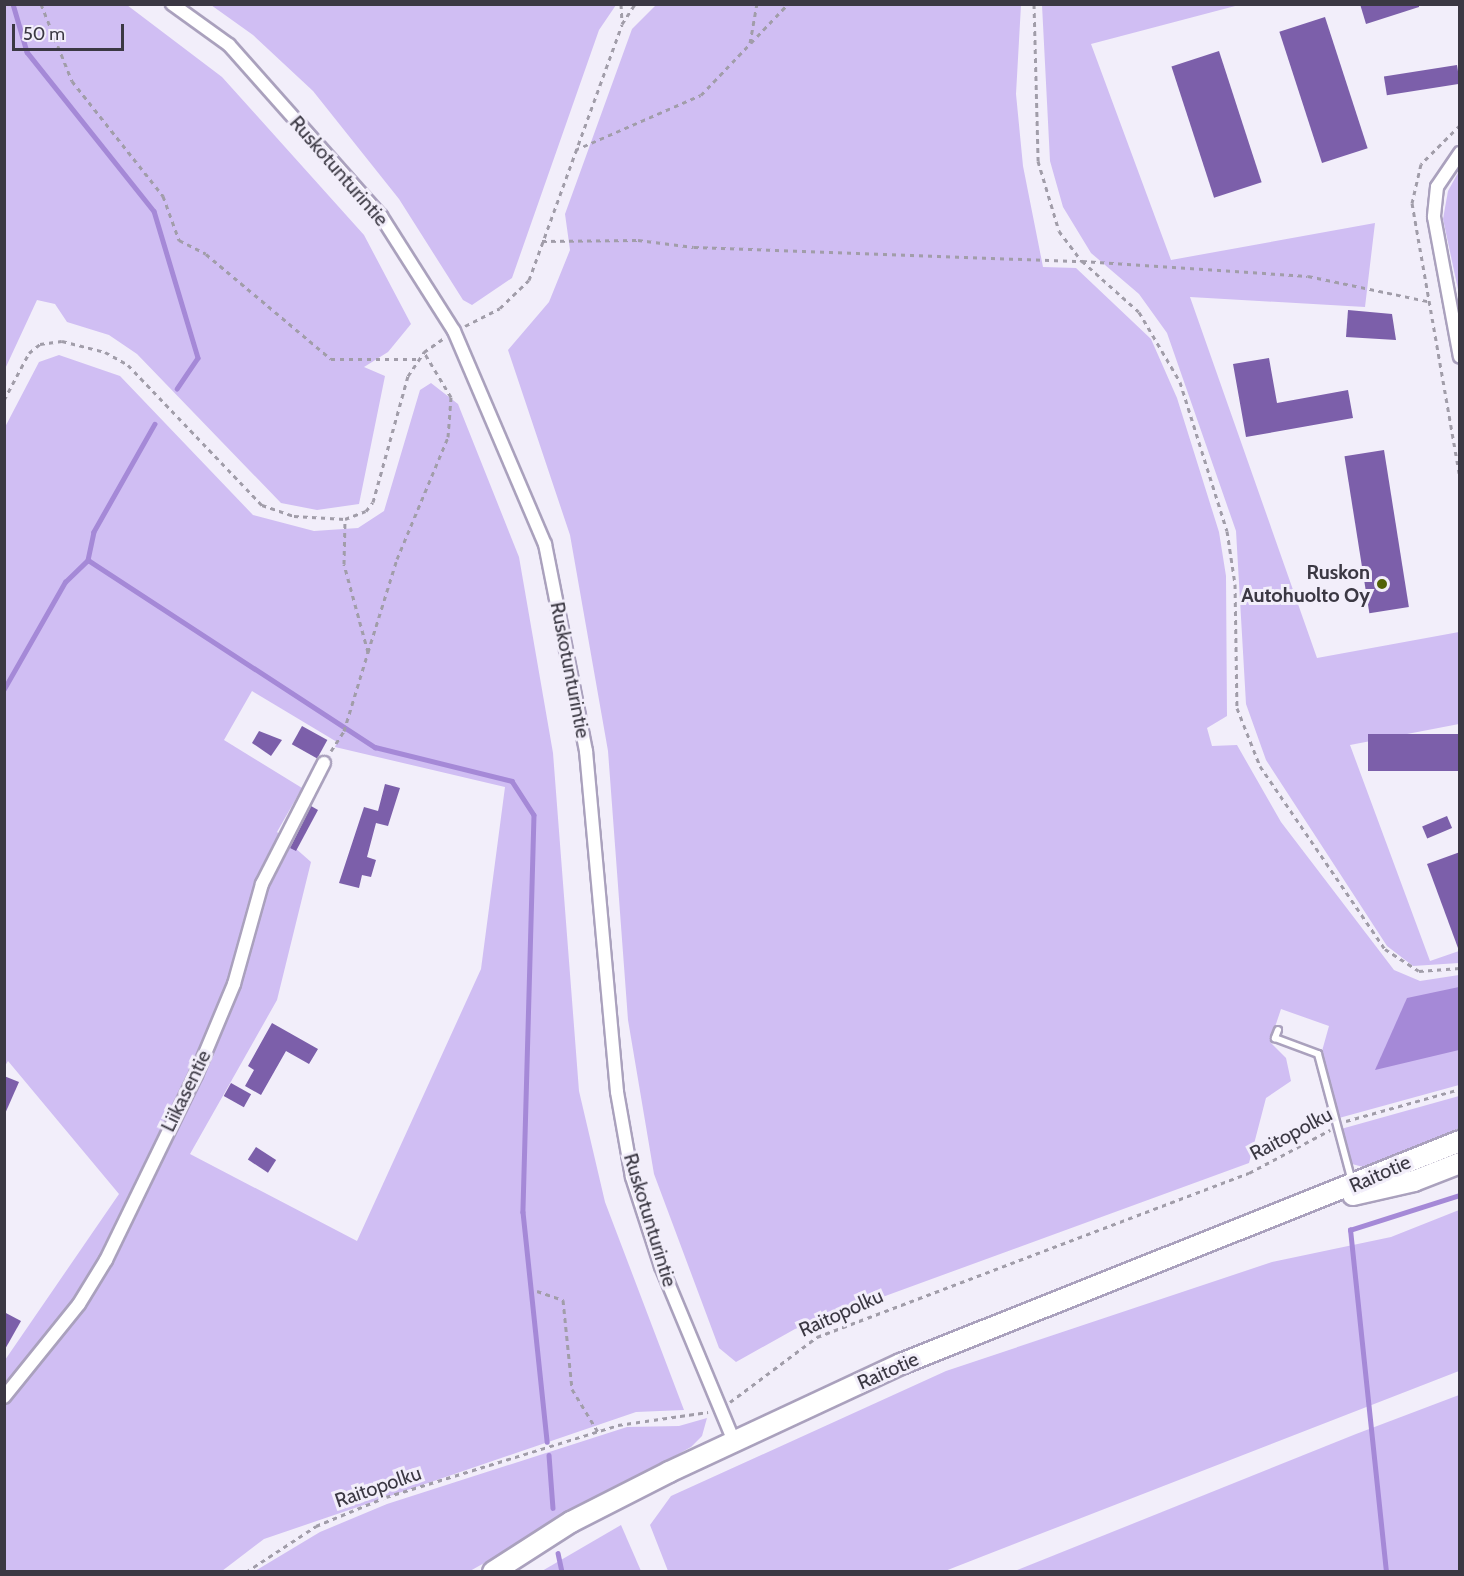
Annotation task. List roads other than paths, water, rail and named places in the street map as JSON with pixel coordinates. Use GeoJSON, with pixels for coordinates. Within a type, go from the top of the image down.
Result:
{"type":"FeatureCollection","features":[{"type":"Feature","properties":{"kind":"main road","name":"Raitotie"},"geometry":{"type":"LineString","coordinates":[[1354,1190],[1460,1141]]}},
{"type":"Feature","properties":{"kind":"main road","name":"Raitotie"},"geometry":{"type":"LineString","coordinates":[[493,1572],[571,1522],[734,1441],[901,1365],[1300,1207],[1354,1190],[1460,1163]]}},
{"type":"Feature","properties":{"kind":"street","name":"Ruskotunturintie"},"geometry":{"type":"LineString","coordinates":[[172,4],[229,45],[381,216],[454,331],[545,544],[586,752],[617,1092],[632,1177],[734,1441]]}},
{"type":"Feature","properties":{"kind":"street"},"geometry":{"type":"LineString","coordinates":[[1460,153],[1450,163],[1437,187],[1434,217],[1460,357]]}},
{"type":"Feature","properties":{"kind":"street","name":"Liikasentie"},"geometry":{"type":"LineString","coordinates":[[4,1396],[79,1304],[106,1260],[196,1075],[234,984],[262,884],[324,763]]}},
{"type":"Feature","properties":{"kind":"lane"},"geometry":{"type":"LineString","coordinates":[[1278,1030],[1275,1038],[1318,1054],[1354,1190]]}},
{"type":"Feature","properties":{"kind":"waterway"},"geometry":{"type":"LineString","coordinates":[[13,4],[27,52],[154,211],[198,358],[177,389]]}},
{"type":"Feature","properties":{"kind":"waterway"},"geometry":{"type":"LineString","coordinates":[[155,424],[94,532],[88,560],[375,747],[512,781],[534,815],[523,1212],[547,1442]]}},
{"type":"Feature","properties":{"kind":"waterway"},"geometry":{"type":"LineString","coordinates":[[4,689],[65,582],[88,560]]}},
{"type":"Feature","properties":{"kind":"waterway"},"geometry":{"type":"LineString","coordinates":[[1386,1572],[1350,1230],[1460,1195]]}},
{"type":"Feature","properties":{"kind":"waterway"},"geometry":{"type":"LineString","coordinates":[[549,1455],[553,1508]]}},
{"type":"Feature","properties":{"kind":"waterway"},"geometry":{"type":"LineString","coordinates":[[558,1553],[562,1572]]}},
{"type":"Feature","properties":{"kind":"place","name":"Ruskon Autohuolto Oy"},"geometry":{"type":"Point","coordinates":[1382,584]}}]}
